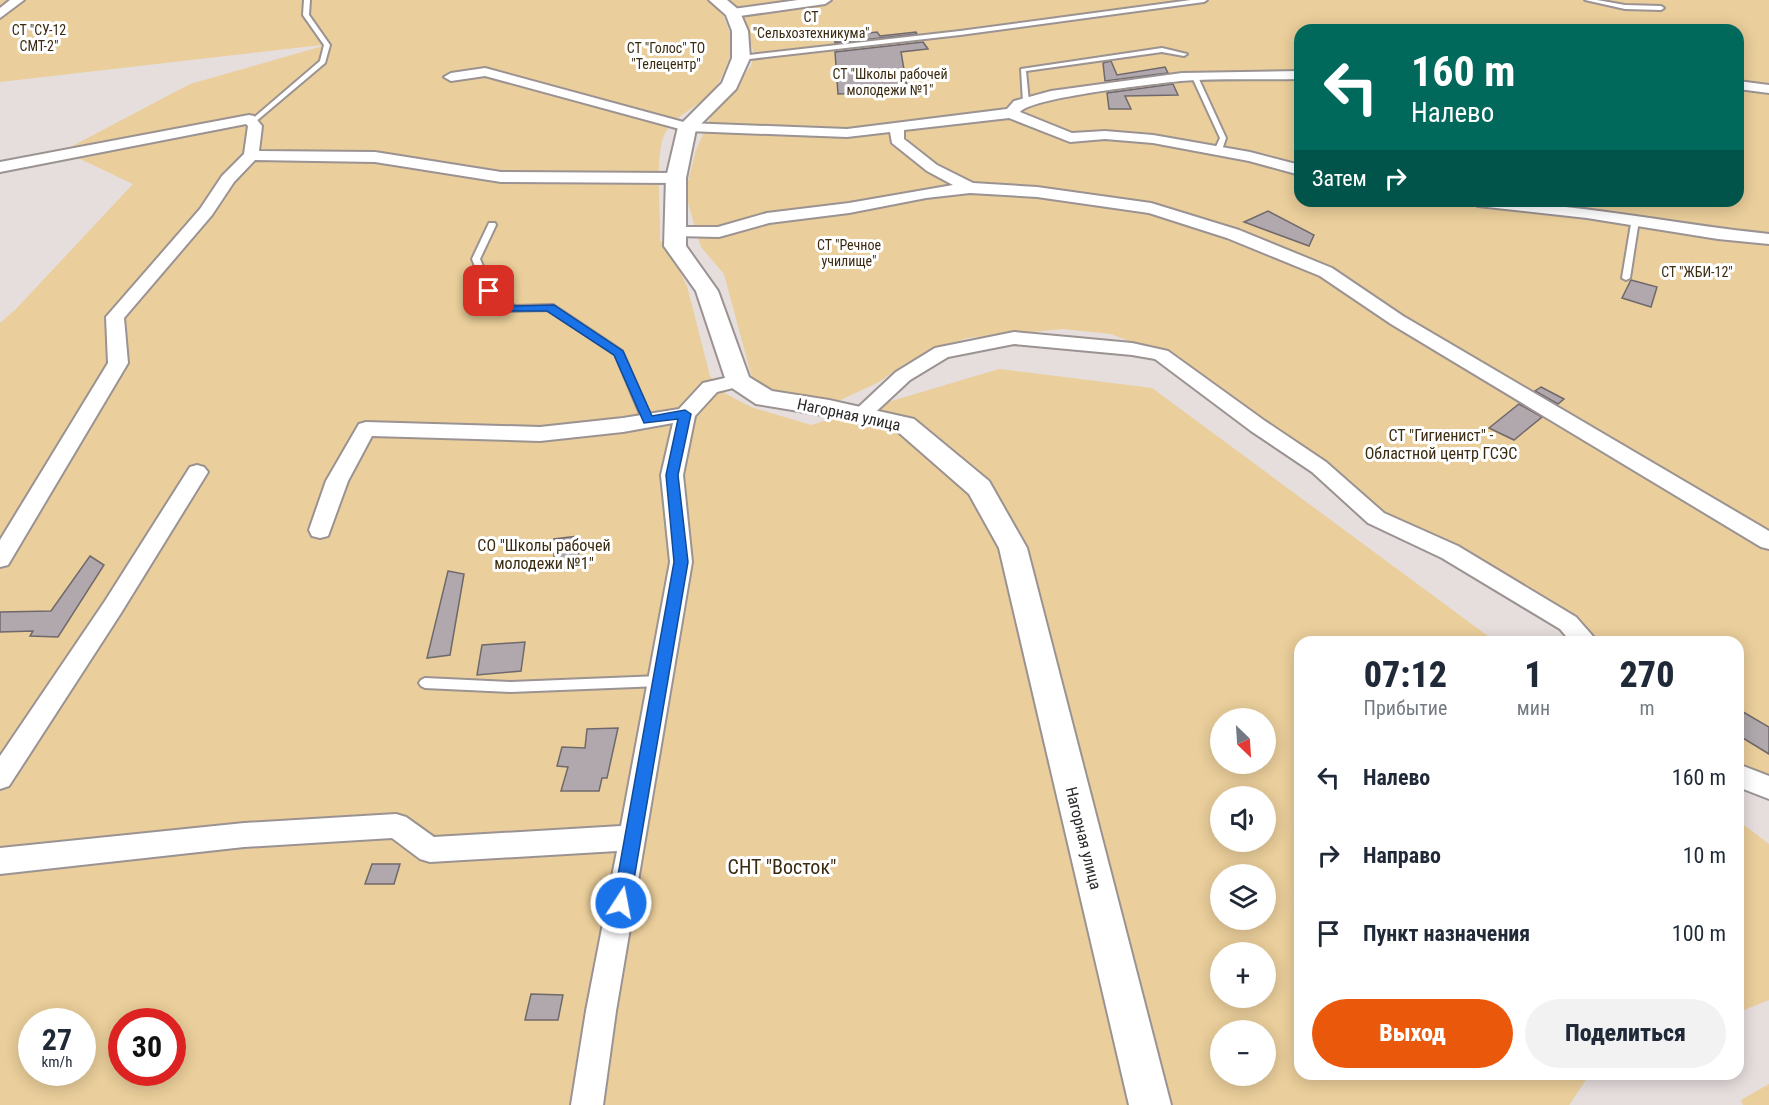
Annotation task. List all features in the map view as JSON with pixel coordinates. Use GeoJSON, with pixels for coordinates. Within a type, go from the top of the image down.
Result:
{"type":"FeatureCollection","features":[{"type":"Feature","properties":{"kind":"street"},"geometry":{"type":"LineString","coordinates":[[0,14],[18,0]]}},
{"type":"Feature","properties":{"kind":"street"},"geometry":{"type":"LineString","coordinates":[[587,1105],[601,1011],[681,562],[672,475],[685,414],[710,387],[738,381],[707,291],[675,246],[676,178],[687,126],[730,85],[741,58],[740,31],[725,7],[825,0]]}},
{"type":"Feature","properties":{"kind":"street"},"geometry":{"type":"LineString","coordinates":[[451,77],[485,72],[687,126],[847,133],[1011,113],[1070,138],[1105,135],[1153,140],[1218,151],[1294,169]]}},
{"type":"Feature","properties":{"kind":"street"},"geometry":{"type":"LineString","coordinates":[[1011,113],[1018,104],[1051,95],[1195,77],[1294,75]]}},
{"type":"Feature","properties":{"kind":"street"},"geometry":{"type":"LineString","coordinates":[[1744,86],[1769,89]]}},
{"type":"Feature","properties":{"kind":"street"},"geometry":{"type":"LineString","coordinates":[[0,166],[249,119],[255,126],[251,155],[228,179],[206,212],[115,317],[117,363],[0,559]]}},
{"type":"Feature","properties":{"kind":"street"},"geometry":{"type":"LineString","coordinates":[[897,128],[897,140],[933,168],[970,188]]}},
{"type":"Feature","properties":{"kind":"street"},"geometry":{"type":"LineString","coordinates":[[251,155],[375,157],[501,177],[676,178]]}},
{"type":"Feature","properties":{"kind":"street"},"geometry":{"type":"LineString","coordinates":[[675,231],[719,232],[767,218],[849,208],[926,193],[970,188],[1037,192],[1151,208],[1233,234],[1326,272],[1397,320],[1769,541]]}},
{"type":"Feature","properties":{"kind":"street"},"geometry":{"type":"LineString","coordinates":[[1528,207],[1769,239]]}},
{"type":"Feature","properties":{"kind":"street"},"geometry":{"type":"LineString","coordinates":[[860,415],[903,376],[942,352],[1014,338],[1132,349],[1161,355],[1258,426],[1319,467],[1376,518],[1450,552],[1568,623],[1580,636]]}},
{"type":"Feature","properties":{"kind":"street","name":"Нагорная улица"},"geometry":{"type":"LineString","coordinates":[[738,381],[765,398],[905,425],[979,488],[1013,548],[1150,1105]]}},
{"type":"Feature","properties":{"kind":"street"},"geometry":{"type":"LineString","coordinates":[[320,531],[337,481],[366,429],[540,434],[648,421],[685,414]]}},
{"type":"Feature","properties":{"kind":"street"},"geometry":{"type":"LineString","coordinates":[[0,778],[113,608],[197,472]]}},
{"type":"Feature","properties":{"kind":"street"},"geometry":{"type":"LineString","coordinates":[[1744,778],[1769,788]]}},
{"type":"Feature","properties":{"kind":"street"},"geometry":{"type":"LineString","coordinates":[[0,861],[244,835],[396,826],[430,850],[633,838]]}},
{"type":"Feature","properties":{"kind":"lane"},"geometry":{"type":"LineString","coordinates":[[252,122],[323,62],[327,45],[306,15],[307,0]]}},
{"type":"Feature","properties":{"kind":"lane"},"geometry":{"type":"LineString","coordinates":[[741,58],[960,33],[1204,0]]}},
{"type":"Feature","properties":{"kind":"lane"},"geometry":{"type":"LineString","coordinates":[[1588,0],[1625,7],[1661,8]]}},
{"type":"Feature","properties":{"kind":"lane"},"geometry":{"type":"LineString","coordinates":[[1026,102],[1023,70],[1162,50],[1184,54]]}},
{"type":"Feature","properties":{"kind":"lane"},"geometry":{"type":"LineString","coordinates":[[1195,77],[1223,138],[1218,151]]}},
{"type":"Feature","properties":{"kind":"lane"},"geometry":{"type":"LineString","coordinates":[[1626,278],[1635,220]]}},
{"type":"Feature","properties":{"kind":"lane"},"geometry":{"type":"LineString","coordinates":[[492,225],[476,259],[489,291],[513,309],[550,307],[619,353],[648,421]]}},
{"type":"Feature","properties":{"kind":"lane"},"geometry":{"type":"LineString","coordinates":[[425,683],[511,687],[661,681]]}},
{"type":"Feature","properties":{"kind":"green space"},"geometry":{"type":"Polygon","coordinates":[[[0,0],[707,0],[723,15],[734,44],[725,71],[715,89],[677,119],[666,131],[659,160],[659,188],[660,240],[668,249],[687,286],[710,376],[726,394],[751,407],[811,425],[999,369],[1152,388],[1488,636],[1294,636],[1294,1080],[1586,1080],[1569,1105],[0,1105],[0,323],[15,310],[133,184],[63,151],[190,84],[330,44],[0,82],[0,0]]]}},
{"type":"Feature","properties":{"kind":"green space"},"geometry":{"type":"Polygon","coordinates":[[[729,0],[1769,0],[1769,785],[1744,769],[1744,636],[1584,636],[1393,521],[1262,426],[1212,382],[1162,354],[1111,334],[1063,329],[967,338],[933,349],[903,365],[879,382],[834,403],[790,396],[753,382],[724,274],[701,247],[685,193],[696,150],[712,114],[751,66],[754,55],[739,9],[729,0]]]}},
{"type":"Feature","properties":{"kind":"green space"},"geometry":{"type":"Polygon","coordinates":[[[1744,825],[1769,844],[1769,1000],[1744,1010],[1744,825]]]}},
{"type":"Feature","properties":{"kind":"green space"},"geometry":{"type":"Polygon","coordinates":[[[1769,1084],[1769,1105],[1743,1105],[1741,1100],[1769,1084]]]}},
{"type":"Feature","properties":{"kind":"building"},"geometry":{"type":"Polygon","coordinates":[[[877,32],[880,36],[916,32],[917,34],[835,43],[835,41],[854,39],[852,35],[877,32]]]}},
{"type":"Feature","properties":{"kind":"building"},"geometry":{"type":"Polygon","coordinates":[[[923,42],[928,49],[901,52],[907,87],[868,88],[869,93],[838,94],[835,52],[923,42]]]}},
{"type":"Feature","properties":{"kind":"building"},"geometry":{"type":"Polygon","coordinates":[[[1111,61],[1117,75],[1165,67],[1168,73],[1105,81],[1103,63],[1111,61]]]}},
{"type":"Feature","properties":{"kind":"building"},"geometry":{"type":"Polygon","coordinates":[[[1173,84],[1178,95],[1125,96],[1131,109],[1109,109],[1107,93],[1173,84]]]}},
{"type":"Feature","properties":{"kind":"building"},"geometry":{"type":"Polygon","coordinates":[[[1268,211],[1314,235],[1309,246],[1244,222],[1268,211]]]}},
{"type":"Feature","properties":{"kind":"building"},"geometry":{"type":"Polygon","coordinates":[[[1631,280],[1657,287],[1651,307],[1622,298],[1631,280]]]}},
{"type":"Feature","properties":{"kind":"building"},"geometry":{"type":"Polygon","coordinates":[[[1541,387],[1564,399],[1558,404],[1535,391],[1541,387]]]}},
{"type":"Feature","properties":{"kind":"building"},"geometry":{"type":"Polygon","coordinates":[[[1519,404],[1542,417],[1514,440],[1489,428],[1519,404]]]}},
{"type":"Feature","properties":{"kind":"building"},"geometry":{"type":"Polygon","coordinates":[[[578,536],[579,566],[554,570],[554,539],[578,536]]]}},
{"type":"Feature","properties":{"kind":"building"},"geometry":{"type":"Polygon","coordinates":[[[90,556],[104,565],[58,637],[30,636],[33,631],[0,632],[0,612],[51,611],[90,556]]]}},
{"type":"Feature","properties":{"kind":"building"},"geometry":{"type":"Polygon","coordinates":[[[448,571],[464,574],[450,655],[427,658],[448,571]]]}},
{"type":"Feature","properties":{"kind":"building"},"geometry":{"type":"Polygon","coordinates":[[[525,642],[521,671],[477,675],[482,645],[525,642]]]}},
{"type":"Feature","properties":{"kind":"building"},"geometry":{"type":"Polygon","coordinates":[[[1744,712],[1769,727],[1769,754],[1744,739],[1744,712]]]}},
{"type":"Feature","properties":{"kind":"building"},"geometry":{"type":"Polygon","coordinates":[[[618,728],[607,778],[602,778],[599,791],[561,791],[568,767],[557,766],[562,747],[585,748],[587,729],[618,728]]]}},
{"type":"Feature","properties":{"kind":"building"},"geometry":{"type":"Polygon","coordinates":[[[372,864],[400,864],[394,884],[365,884],[372,864]]]}},
{"type":"Feature","properties":{"kind":"building"},"geometry":{"type":"Polygon","coordinates":[[[531,994],[563,995],[558,1020],[525,1020],[531,994]]]}},
{"type":"Feature","properties":{"kind":"route"},"geometry":{"type":"LineString","coordinates":[[489,291],[513,309],[550,307],[619,353],[648,421],[685,414],[672,475],[681,562],[621,903]]}},
{"type":"Feature","properties":{"kind":"park label","name":"СТ \"Сельхозтехникума\""},"geometry":{"type":"Point","coordinates":[811,26]}},
{"type":"Feature","properties":{"kind":"park label","name":"СТ \"СУ-12 СМТ-2\""},"geometry":{"type":"Point","coordinates":[39,38]}},
{"type":"Feature","properties":{"kind":"park label","name":"СТ \"Голос\" ТО \"Телецентр\""},"geometry":{"type":"Point","coordinates":[666,56]}},
{"type":"Feature","properties":{"kind":"park label","name":"СТ \"Школы рабочей молодежи №1\""},"geometry":{"type":"Point","coordinates":[890,82]}},
{"type":"Feature","properties":{"kind":"park label","name":"СТ \"Речное училище\""},"geometry":{"type":"Point","coordinates":[849,254]}},
{"type":"Feature","properties":{"kind":"park label","name":"СТ \"ЖБИ-12\""},"geometry":{"type":"Point","coordinates":[1697,272]}},
{"type":"Feature","properties":{"kind":"park label","name":"СТ \"Гигиенист\" - Областной центр ГСЭС"},"geometry":{"type":"Point","coordinates":[1441,444]}},
{"type":"Feature","properties":{"kind":"park label","name":"СО \"Школы рабочей молодежи №1\""},"geometry":{"type":"Point","coordinates":[544,554]}},
{"type":"Feature","properties":{"kind":"park label","name":"СНТ \"Восток\""},"geometry":{"type":"Point","coordinates":[782,867]}}]}
